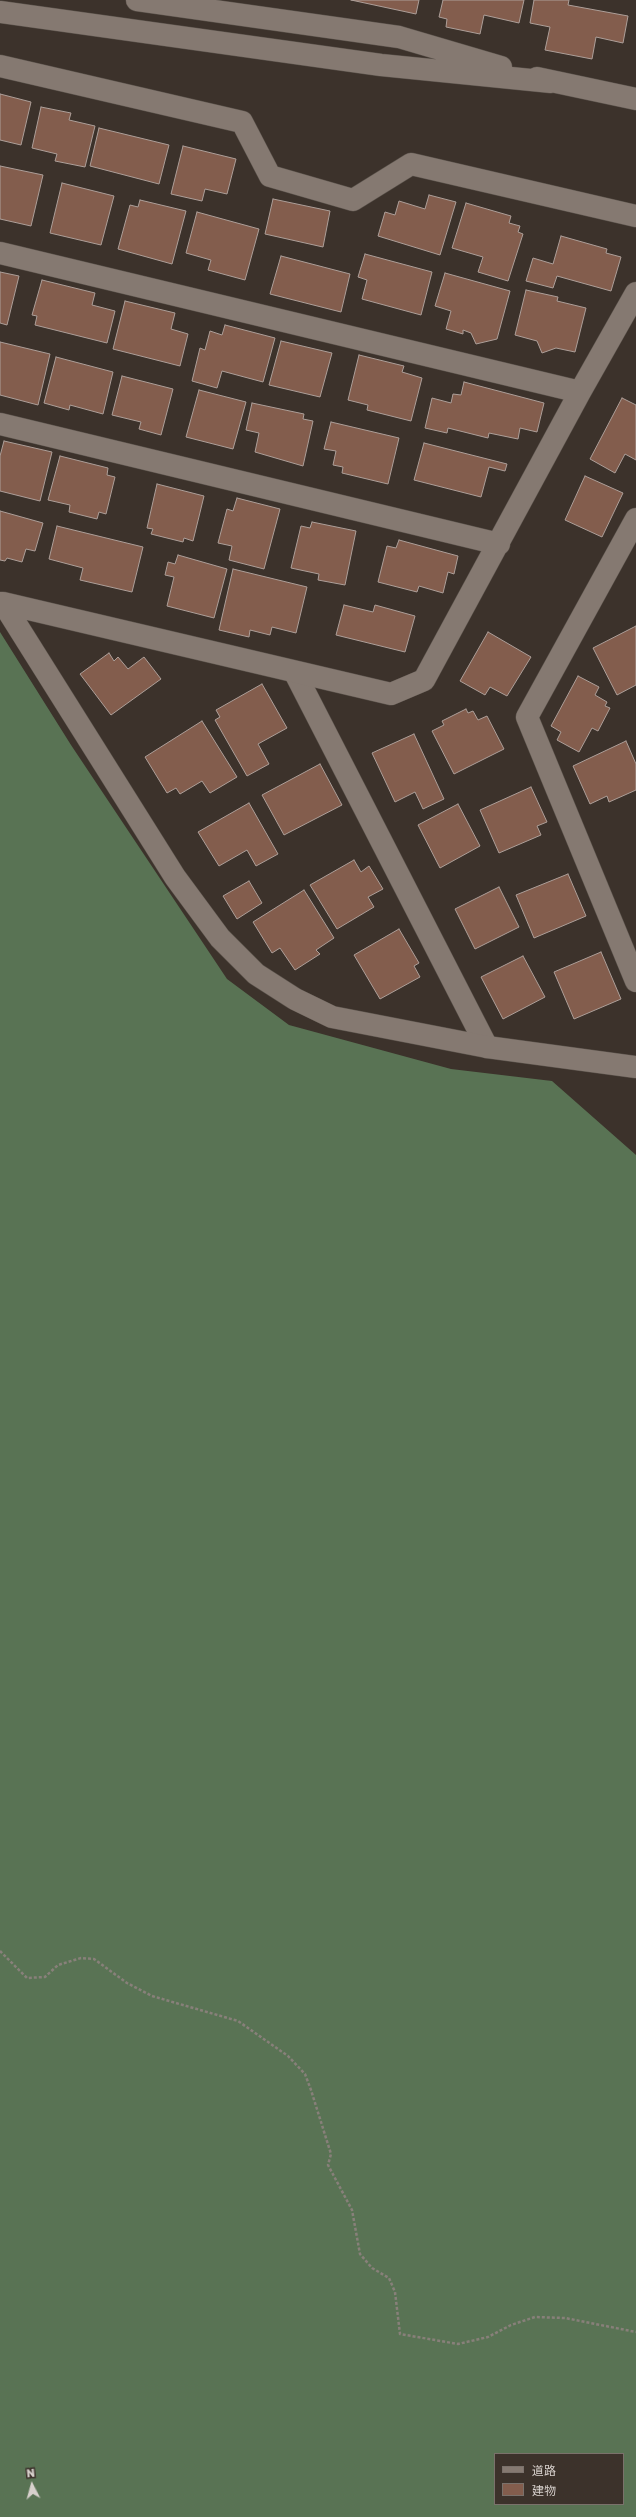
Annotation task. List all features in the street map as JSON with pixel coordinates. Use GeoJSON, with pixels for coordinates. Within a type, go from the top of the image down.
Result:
{"type":"FeatureCollection","features":[{"type":"Feature","properties":{"kind":"street"},"geometry":{"type":"LineString","coordinates":[[137,0],[399,37],[551,82],[636,99]]}},
{"type":"Feature","properties":{"kind":"street"},"geometry":{"type":"LineString","coordinates":[[0,12],[381,65],[551,82]]}},
{"type":"Feature","properties":{"kind":"street"},"geometry":{"type":"LineString","coordinates":[[0,66],[242,122],[270,176],[353,200],[411,164],[636,216]]}},
{"type":"Feature","properties":{"kind":"street"},"geometry":{"type":"LineString","coordinates":[[0,253],[580,392]]}},
{"type":"Feature","properties":{"kind":"street"},"geometry":{"type":"LineString","coordinates":[[1,603],[295,673],[391,694],[424,680],[580,392],[636,293]]}},
{"type":"Feature","properties":{"kind":"street"},"geometry":{"type":"LineString","coordinates":[[0,424],[499,544]]}},
{"type":"Feature","properties":{"kind":"street"},"geometry":{"type":"LineString","coordinates":[[634,531],[526,717],[636,980]]}},
{"type":"Feature","properties":{"kind":"street"},"geometry":{"type":"LineString","coordinates":[[1,603],[175,877],[220,938],[256,974],[295,999],[332,1017],[487,1047],[636,1067]]}},
{"type":"Feature","properties":{"kind":"street"},"geometry":{"type":"LineString","coordinates":[[295,673],[487,1047]]}},
{"type":"Feature","properties":{"kind":"path"},"geometry":{"type":"LineString","coordinates":[[0,1951],[27,1978],[45,1977],[58,1965],[81,1958],[94,1959],[127,1983],[152,1996],[238,2021],[288,2056],[305,2074],[309,2084],[331,2154],[328,2165],[352,2210],[360,2254],[372,2268],[389,2278],[395,2292],[400,2334],[458,2344],[488,2337],[511,2325],[535,2317],[564,2318],[636,2332]]}},
{"type":"Feature","properties":{"kind":"green space"},"geometry":{"type":"Polygon","coordinates":[[[0,632],[71,745],[227,979],[289,1025],[451,1069],[552,1081],[636,1155],[636,2517],[0,2517],[0,632]]]}},
{"type":"Feature","properties":{"kind":"building"},"geometry":{"type":"Polygon","coordinates":[[[351,0],[419,0],[416,14],[351,0]]]}},
{"type":"Feature","properties":{"kind":"building"},"geometry":{"type":"Polygon","coordinates":[[[443,0],[524,0],[519,23],[484,15],[480,34],[446,27],[447,19],[439,17],[443,0]]]}},
{"type":"Feature","properties":{"kind":"building"},"geometry":{"type":"Polygon","coordinates":[[[534,0],[569,0],[568,5],[628,16],[623,43],[596,37],[592,59],[545,50],[550,27],[530,23],[534,0]]]}},
{"type":"Feature","properties":{"kind":"building"},"geometry":{"type":"Polygon","coordinates":[[[0,94],[31,102],[21,145],[0,140],[0,94]]]}},
{"type":"Feature","properties":{"kind":"building"},"geometry":{"type":"Polygon","coordinates":[[[41,107],[71,113],[69,120],[95,126],[85,167],[55,161],[57,154],[32,148],[41,107]]]}},
{"type":"Feature","properties":{"kind":"building"},"geometry":{"type":"Polygon","coordinates":[[[99,128],[169,145],[159,184],[90,166],[99,128]]]}},
{"type":"Feature","properties":{"kind":"building"},"geometry":{"type":"Polygon","coordinates":[[[183,146],[236,159],[227,194],[205,189],[202,201],[171,194],[183,146]]]}},
{"type":"Feature","properties":{"kind":"building"},"geometry":{"type":"Polygon","coordinates":[[[0,166],[43,175],[31,226],[0,219],[0,166]]]}},
{"type":"Feature","properties":{"kind":"building"},"geometry":{"type":"Polygon","coordinates":[[[62,183],[114,196],[101,245],[50,233],[62,183]]]}},
{"type":"Feature","properties":{"kind":"building"},"geometry":{"type":"Polygon","coordinates":[[[429,195],[456,202],[440,255],[378,236],[385,212],[395,215],[399,201],[425,209],[429,195]]]}},
{"type":"Feature","properties":{"kind":"building"},"geometry":{"type":"Polygon","coordinates":[[[273,199],[330,211],[323,247],[265,234],[273,199]]]}},
{"type":"Feature","properties":{"kind":"building"},"geometry":{"type":"Polygon","coordinates":[[[140,200],[186,211],[172,264],[118,249],[130,205],[138,207],[140,200]]]}},
{"type":"Feature","properties":{"kind":"building"},"geometry":{"type":"Polygon","coordinates":[[[466,203],[511,216],[509,223],[520,226],[518,232],[523,234],[508,281],[478,272],[483,257],[452,248],[466,203]]]}},
{"type":"Feature","properties":{"kind":"building"},"geometry":{"type":"Polygon","coordinates":[[[197,212],[259,229],[245,280],[208,270],[211,260],[186,253],[197,212]]]}},
{"type":"Feature","properties":{"kind":"building"},"geometry":{"type":"Polygon","coordinates":[[[561,236],[607,249],[606,253],[621,257],[611,291],[557,276],[553,288],[526,281],[533,258],[553,264],[561,236]]]}},
{"type":"Feature","properties":{"kind":"building"},"geometry":{"type":"Polygon","coordinates":[[[365,254],[432,272],[421,315],[362,299],[367,280],[358,277],[365,254]]]}},
{"type":"Feature","properties":{"kind":"building"},"geometry":{"type":"Polygon","coordinates":[[[281,256],[350,274],[341,312],[270,294],[281,256]]]}},
{"type":"Feature","properties":{"kind":"building"},"geometry":{"type":"Polygon","coordinates":[[[0,272],[19,276],[7,325],[0,323],[0,272]]]}},
{"type":"Feature","properties":{"kind":"building"},"geometry":{"type":"Polygon","coordinates":[[[445,273],[510,291],[497,339],[476,344],[471,333],[463,330],[463,334],[446,329],[451,311],[435,306],[445,273]]]}},
{"type":"Feature","properties":{"kind":"building"},"geometry":{"type":"Polygon","coordinates":[[[42,280],[95,293],[92,305],[115,311],[107,343],[35,325],[37,316],[32,315],[42,280]]]}},
{"type":"Feature","properties":{"kind":"building"},"geometry":{"type":"Polygon","coordinates":[[[526,290],[558,297],[557,301],[586,308],[575,352],[556,348],[542,353],[537,341],[515,335],[526,290]]]}},
{"type":"Feature","properties":{"kind":"building"},"geometry":{"type":"Polygon","coordinates":[[[125,301],[175,313],[171,329],[188,334],[180,366],[113,349],[125,301]]]}},
{"type":"Feature","properties":{"kind":"building"},"geometry":{"type":"Polygon","coordinates":[[[225,325],[275,338],[263,382],[222,371],[217,388],[192,381],[200,348],[205,350],[210,331],[222,335],[225,325]]]}},
{"type":"Feature","properties":{"kind":"building"},"geometry":{"type":"Polygon","coordinates":[[[281,341],[332,353],[320,397],[269,385],[281,341]]]}},
{"type":"Feature","properties":{"kind":"building"},"geometry":{"type":"Polygon","coordinates":[[[0,342],[50,354],[38,405],[0,395],[0,342]]]}},
{"type":"Feature","properties":{"kind":"building"},"geometry":{"type":"Polygon","coordinates":[[[359,355],[404,366],[402,372],[422,378],[411,421],[367,410],[368,405],[348,400],[359,355]]]}},
{"type":"Feature","properties":{"kind":"building"},"geometry":{"type":"Polygon","coordinates":[[[56,357],[113,372],[103,414],[70,405],[69,410],[44,403],[56,357]]]}},
{"type":"Feature","properties":{"kind":"building"},"geometry":{"type":"Polygon","coordinates":[[[122,376],[173,389],[161,435],[139,429],[141,422],[112,415],[122,376]]]}},
{"type":"Feature","properties":{"kind":"building"},"geometry":{"type":"Polygon","coordinates":[[[464,382],[544,403],[537,432],[520,428],[518,439],[489,433],[488,438],[448,428],[447,433],[425,428],[432,398],[451,403],[453,394],[461,395],[464,382]]]}},
{"type":"Feature","properties":{"kind":"building"},"geometry":{"type":"Polygon","coordinates":[[[199,390],[246,402],[233,449],[186,437],[199,390]]]}},
{"type":"Feature","properties":{"kind":"building"},"geometry":{"type":"Polygon","coordinates":[[[622,398],[636,405],[636,460],[625,454],[615,473],[590,459],[622,398]]]}},
{"type":"Feature","properties":{"kind":"building"},"geometry":{"type":"Polygon","coordinates":[[[252,403],[304,414],[303,419],[313,421],[303,466],[255,452],[259,433],[246,430],[252,403]]]}},
{"type":"Feature","properties":{"kind":"building"},"geometry":{"type":"Polygon","coordinates":[[[331,422],[399,438],[388,484],[342,473],[343,467],[333,465],[336,451],[324,449],[331,422]]]}},
{"type":"Feature","properties":{"kind":"building"},"geometry":{"type":"Polygon","coordinates":[[[4,441],[52,452],[40,501],[0,491],[0,456],[4,441]]]}},
{"type":"Feature","properties":{"kind":"building"},"geometry":{"type":"Polygon","coordinates":[[[424,443],[507,464],[505,471],[489,467],[481,497],[414,480],[424,443]]]}},
{"type":"Feature","properties":{"kind":"building"},"geometry":{"type":"Polygon","coordinates":[[[60,456],[108,468],[107,475],[115,477],[106,514],[99,512],[97,519],[69,512],[70,505],[48,500],[60,456]]]}},
{"type":"Feature","properties":{"kind":"building"},"geometry":{"type":"Polygon","coordinates":[[[585,476],[623,493],[602,537],[565,520],[585,476]]]}},
{"type":"Feature","properties":{"kind":"building"},"geometry":{"type":"Polygon","coordinates":[[[157,484],[204,496],[193,541],[184,538],[183,542],[151,534],[153,529],[147,528],[157,484]]]}},
{"type":"Feature","properties":{"kind":"building"},"geometry":{"type":"Polygon","coordinates":[[[237,498],[280,509],[264,569],[229,560],[232,546],[218,543],[227,509],[233,511],[237,498]]]}},
{"type":"Feature","properties":{"kind":"building"},"geometry":{"type":"Polygon","coordinates":[[[0,511],[43,523],[35,551],[26,549],[22,562],[7,558],[5,561],[0,560],[0,511]]]}},
{"type":"Feature","properties":{"kind":"building"},"geometry":{"type":"Polygon","coordinates":[[[312,522],[356,531],[345,585],[318,580],[319,574],[291,568],[301,526],[310,528],[312,522]]]}},
{"type":"Feature","properties":{"kind":"building"},"geometry":{"type":"Polygon","coordinates":[[[57,526],[143,547],[132,592],[80,580],[83,568],[49,559],[57,526]]]}},
{"type":"Feature","properties":{"kind":"building"},"geometry":{"type":"Polygon","coordinates":[[[399,540],[458,556],[454,574],[448,572],[443,593],[419,586],[417,592],[378,582],[387,546],[396,548],[399,540]]]}},
{"type":"Feature","properties":{"kind":"building"},"geometry":{"type":"Polygon","coordinates":[[[178,555],[227,569],[214,618],[167,606],[174,577],[165,575],[168,562],[175,564],[178,555]]]}},
{"type":"Feature","properties":{"kind":"building"},"geometry":{"type":"Polygon","coordinates":[[[233,569],[307,587],[296,633],[272,627],[270,635],[250,630],[249,637],[219,630],[233,569]]]}},
{"type":"Feature","properties":{"kind":"building"},"geometry":{"type":"Polygon","coordinates":[[[344,605],[373,612],[375,605],[415,616],[405,652],[336,635],[344,605]]]}},
{"type":"Feature","properties":{"kind":"building"},"geometry":{"type":"Polygon","coordinates":[[[636,626],[636,685],[617,695],[593,648],[636,626]]]}},
{"type":"Feature","properties":{"kind":"building"},"geometry":{"type":"Polygon","coordinates":[[[488,632],[531,657],[507,696],[490,687],[485,695],[460,681],[488,632]]]}},
{"type":"Feature","properties":{"kind":"building"},"geometry":{"type":"Polygon","coordinates":[[[109,653],[114,661],[118,657],[128,669],[144,657],[161,679],[111,715],[80,674],[109,653]]]}},
{"type":"Feature","properties":{"kind":"building"},"geometry":{"type":"Polygon","coordinates":[[[578,676],[599,687],[595,695],[607,702],[605,706],[610,708],[598,731],[592,728],[579,752],[557,740],[561,732],[551,726],[578,676]]]}},
{"type":"Feature","properties":{"kind":"building"},"geometry":{"type":"Polygon","coordinates":[[[262,684],[287,728],[258,744],[269,764],[247,776],[215,720],[220,717],[216,710],[262,684]]]}},
{"type":"Feature","properties":{"kind":"building"},"geometry":{"type":"Polygon","coordinates":[[[466,709],[468,713],[473,711],[478,720],[487,716],[504,749],[454,774],[432,731],[444,725],[442,721],[466,709]]]}},
{"type":"Feature","properties":{"kind":"building"},"geometry":{"type":"Polygon","coordinates":[[[202,721],[237,777],[210,793],[202,781],[180,794],[176,788],[167,793],[145,757],[202,721]]]}},
{"type":"Feature","properties":{"kind":"building"},"geometry":{"type":"Polygon","coordinates":[[[414,734],[444,799],[423,809],[415,792],[395,802],[372,753],[414,734]]]}},
{"type":"Feature","properties":{"kind":"building"},"geometry":{"type":"Polygon","coordinates":[[[626,741],[636,764],[636,790],[609,802],[607,796],[590,804],[573,766],[626,741]]]}},
{"type":"Feature","properties":{"kind":"building"},"geometry":{"type":"Polygon","coordinates":[[[320,764],[342,805],[284,835],[262,795],[320,764]]]}},
{"type":"Feature","properties":{"kind":"building"},"geometry":{"type":"Polygon","coordinates":[[[531,787],[547,822],[537,826],[541,835],[499,853],[480,810],[531,787]]]}},
{"type":"Feature","properties":{"kind":"building"},"geometry":{"type":"Polygon","coordinates":[[[249,803],[278,854],[256,866],[247,850],[219,866],[198,832],[249,803]]]}},
{"type":"Feature","properties":{"kind":"building"},"geometry":{"type":"Polygon","coordinates":[[[458,804],[480,846],[440,868],[418,825],[458,804]]]}},
{"type":"Feature","properties":{"kind":"building"},"geometry":{"type":"Polygon","coordinates":[[[354,860],[361,872],[369,866],[383,889],[368,897],[374,907],[337,929],[310,885],[354,860]]]}},
{"type":"Feature","properties":{"kind":"building"},"geometry":{"type":"Polygon","coordinates":[[[568,874],[586,916],[534,938],[516,895],[568,874]]]}},
{"type":"Feature","properties":{"kind":"building"},"geometry":{"type":"Polygon","coordinates":[[[249,881],[262,903],[237,919],[223,896],[249,881]]]}},
{"type":"Feature","properties":{"kind":"building"},"geometry":{"type":"Polygon","coordinates":[[[499,887],[519,927],[475,949],[455,909],[499,887]]]}},
{"type":"Feature","properties":{"kind":"building"},"geometry":{"type":"Polygon","coordinates":[[[304,890],[334,938],[316,950],[320,954],[295,970],[280,948],[272,953],[253,922],[304,890]]]}},
{"type":"Feature","properties":{"kind":"building"},"geometry":{"type":"Polygon","coordinates":[[[399,929],[419,963],[414,966],[420,977],[380,999],[354,955],[399,929]]]}},
{"type":"Feature","properties":{"kind":"building"},"geometry":{"type":"Polygon","coordinates":[[[601,952],[621,999],[574,1019],[554,972],[601,952]]]}},
{"type":"Feature","properties":{"kind":"building"},"geometry":{"type":"Polygon","coordinates":[[[523,956],[545,997],[503,1019],[481,977],[523,956]]]}}]}
